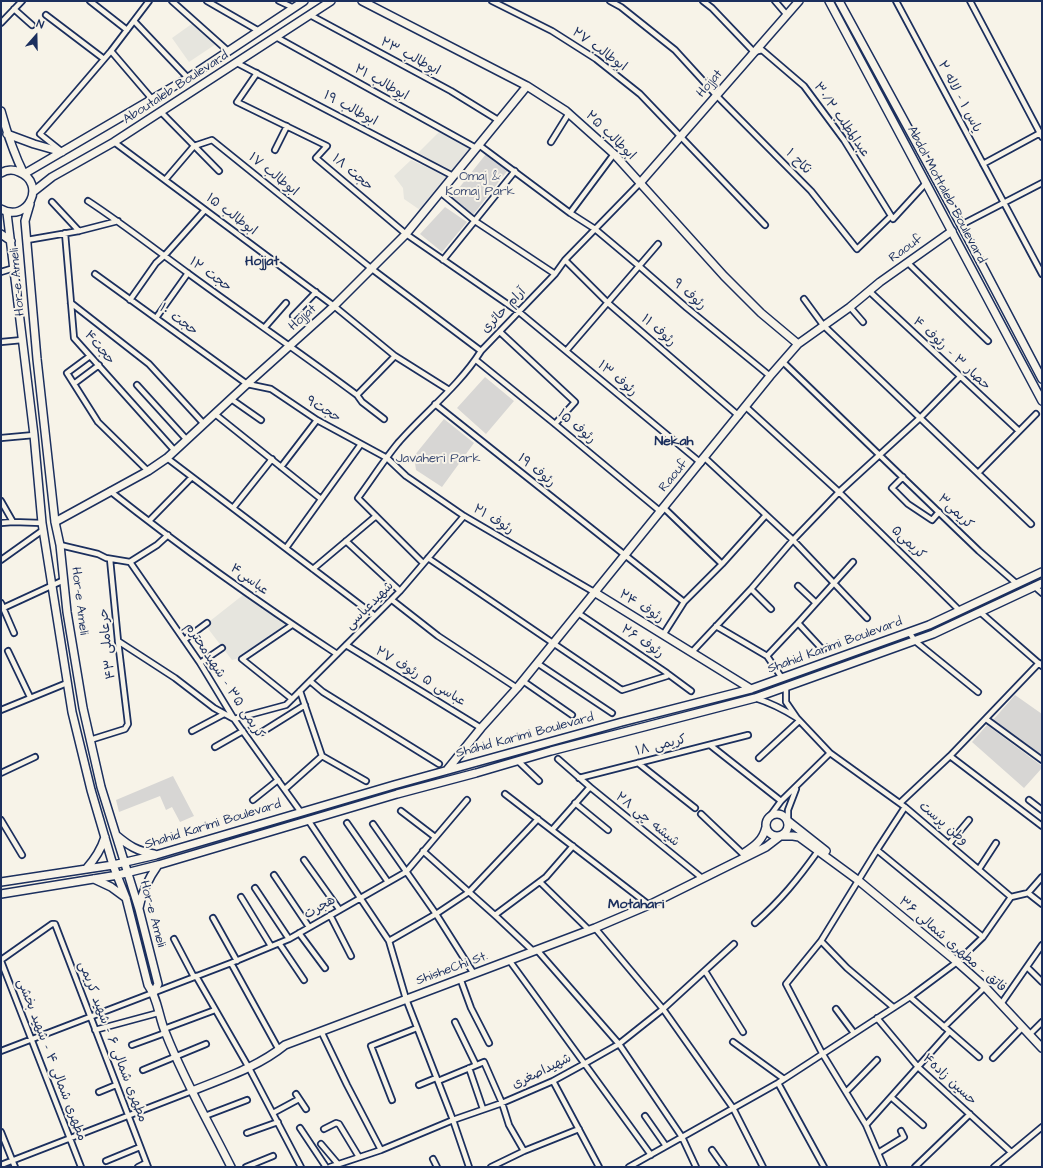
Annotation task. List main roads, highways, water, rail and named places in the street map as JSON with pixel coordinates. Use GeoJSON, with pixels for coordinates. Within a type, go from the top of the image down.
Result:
{"type":"FeatureCollection","features":[{"type":"Feature","properties":{"kind":"main road","name":"Aboutaleb Boulevard"},"geometry":{"type":"LineString","coordinates":[[24,174],[188,78],[304,1]]}},
{"type":"Feature","properties":{"kind":"main road","name":"Aboutaleb Boulevard"},"geometry":{"type":"LineString","coordinates":[[34,192],[52,177],[114,142],[331,1]]}},
{"type":"Feature","properties":{"kind":"main road","name":"ابوطالب ۲۵"},"geometry":{"type":"LineString","coordinates":[[362,1],[527,86],[569,113],[614,154],[724,276],[761,313],[798,344]]}},
{"type":"Feature","properties":{"kind":"main road","name":"Hojjat"},"geometry":{"type":"LineString","coordinates":[[640,183],[799,1]]}},
{"type":"Feature","properties":{"kind":"main road","name":"Abdol Mottaleb Boulevard"},"geometry":{"type":"LineString","coordinates":[[829,1],[1042,401]]}},
{"type":"Feature","properties":{"kind":"main road","name":"Abdol Mottaleb Boulevard"},"geometry":{"type":"LineString","coordinates":[[839,1],[961,224],[1042,379]]}},
{"type":"Feature","properties":{"kind":"main road"},"geometry":{"type":"LineString","coordinates":[[198,71],[206,83]]}},
{"type":"Feature","properties":{"kind":"main road","name":"Hojjat"},"geometry":{"type":"LineString","coordinates":[[55,522],[148,471],[167,458],[334,306],[406,234],[527,86]]}},
{"type":"Feature","properties":{"kind":"main road"},"geometry":{"type":"LineString","coordinates":[[1,111],[17,160],[24,174],[33,185],[34,192]]}},
{"type":"Feature","properties":{"kind":"main road"},"geometry":{"type":"LineString","coordinates":[[8,134],[34,144],[62,152]]}},
{"type":"Feature","properties":{"kind":"main road"},"geometry":{"type":"LineString","coordinates":[[1,173],[15,170],[24,174]]}},
{"type":"Feature","properties":{"kind":"main road","name":"Hor-e Ameli"},"geometry":{"type":"LineString","coordinates":[[34,192],[25,221],[55,522],[60,545],[67,612],[83,708],[90,740],[101,787],[139,909],[158,984],[154,992]]}},
{"type":"Feature","properties":{"kind":"main road"},"geometry":{"type":"LineString","coordinates":[[4,211],[15,213],[23,210],[30,204]]}},
{"type":"Feature","properties":{"kind":"main road","name":"Hor-e Ameli"},"geometry":{"type":"LineString","coordinates":[[4,211],[11,241],[51,586],[72,712],[91,790],[114,865],[126,898],[148,985],[154,992],[158,1013],[164,1031],[192,1091],[231,1167]]}},
{"type":"Feature","properties":{"kind":"main road","name":"Raouf"},"geometry":{"type":"LineString","coordinates":[[447,770],[481,728],[523,681],[770,376],[798,344],[850,307],[880,282],[952,231]]}},
{"type":"Feature","properties":{"kind":"main road"},"geometry":{"type":"LineString","coordinates":[[1,234],[11,241]]}},
{"type":"Feature","properties":{"kind":"main road","name":"Shahid Karimi Boulevard"},"geometry":{"type":"LineString","coordinates":[[1,882],[125,863],[300,811],[447,770],[622,722],[751,689],[929,625],[1042,572]]}},
{"type":"Feature","properties":{"kind":"main road","name":"Shahid Karimi Boulevard"},"geometry":{"type":"LineString","coordinates":[[1,894],[128,873],[397,794],[551,751],[756,698],[933,634],[1042,583]]}},
{"type":"Feature","properties":{"kind":"main road","name":"رئوف ۲۴"},"geometry":{"type":"LineString","coordinates":[[594,592],[751,689]]}},
{"type":"Feature","properties":{"kind":"main road"},"geometry":{"type":"LineString","coordinates":[[394,785],[397,794]]}},
{"type":"Feature","properties":{"kind":"main road"},"geometry":{"type":"LineString","coordinates":[[776,814],[781,815],[825,850],[859,881],[799,837],[770,835],[766,827],[766,821],[770,816],[776,814]]}},
{"type":"Feature","properties":{"kind":"main road"},"geometry":{"type":"LineString","coordinates":[[781,836],[788,830],[788,821]]}},
{"type":"Feature","properties":{"kind":"main road","name":"ShisheChi St."},"geometry":{"type":"LineString","coordinates":[[721,868],[758,843],[762,838],[766,827]]}},
{"type":"Feature","properties":{"kind":"main road"},"geometry":{"type":"LineString","coordinates":[[115,834],[127,844],[141,852],[156,855]]}},
{"type":"Feature","properties":{"kind":"main road","name":"ShisheChi St."},"geometry":{"type":"LineString","coordinates":[[192,1091],[249,1068],[285,1045],[535,951],[649,905],[766,847],[781,836]]}},
{"type":"Feature","properties":{"kind":"main road"},"geometry":{"type":"LineString","coordinates":[[86,869],[94,861],[101,849],[105,837]]}},
{"type":"Feature","properties":{"kind":"main road"},"geometry":{"type":"LineString","coordinates":[[139,909],[142,893],[148,878],[158,865]]}},
{"type":"Feature","properties":{"kind":"main road"},"geometry":{"type":"LineString","coordinates":[[94,879],[111,887],[126,898]]}},
{"type":"Feature","properties":{"kind":"main road","name":"فاتق - مطهری شمالی ۳۶"},"geometry":{"type":"LineString","coordinates":[[859,881],[985,987],[1042,1048]]}},
{"type":"Feature","properties":{"kind":"district","name":"Hojjat"},"geometry":{"type":"Point","coordinates":[262,262]}},
{"type":"Feature","properties":{"kind":"district","name":"Nekah"},"geometry":{"type":"Point","coordinates":[674,442]}},
{"type":"Feature","properties":{"kind":"district","name":"Motahari"},"geometry":{"type":"Point","coordinates":[636,905]}},
{"type":"Feature","properties":{"kind":"park label","name":"Omaj & Komaj Park"},"geometry":{"type":"Point","coordinates":[480,184]}},
{"type":"Feature","properties":{"kind":"park label","name":"Javaheri Park"},"geometry":{"type":"Point","coordinates":[438,459]}}]}
